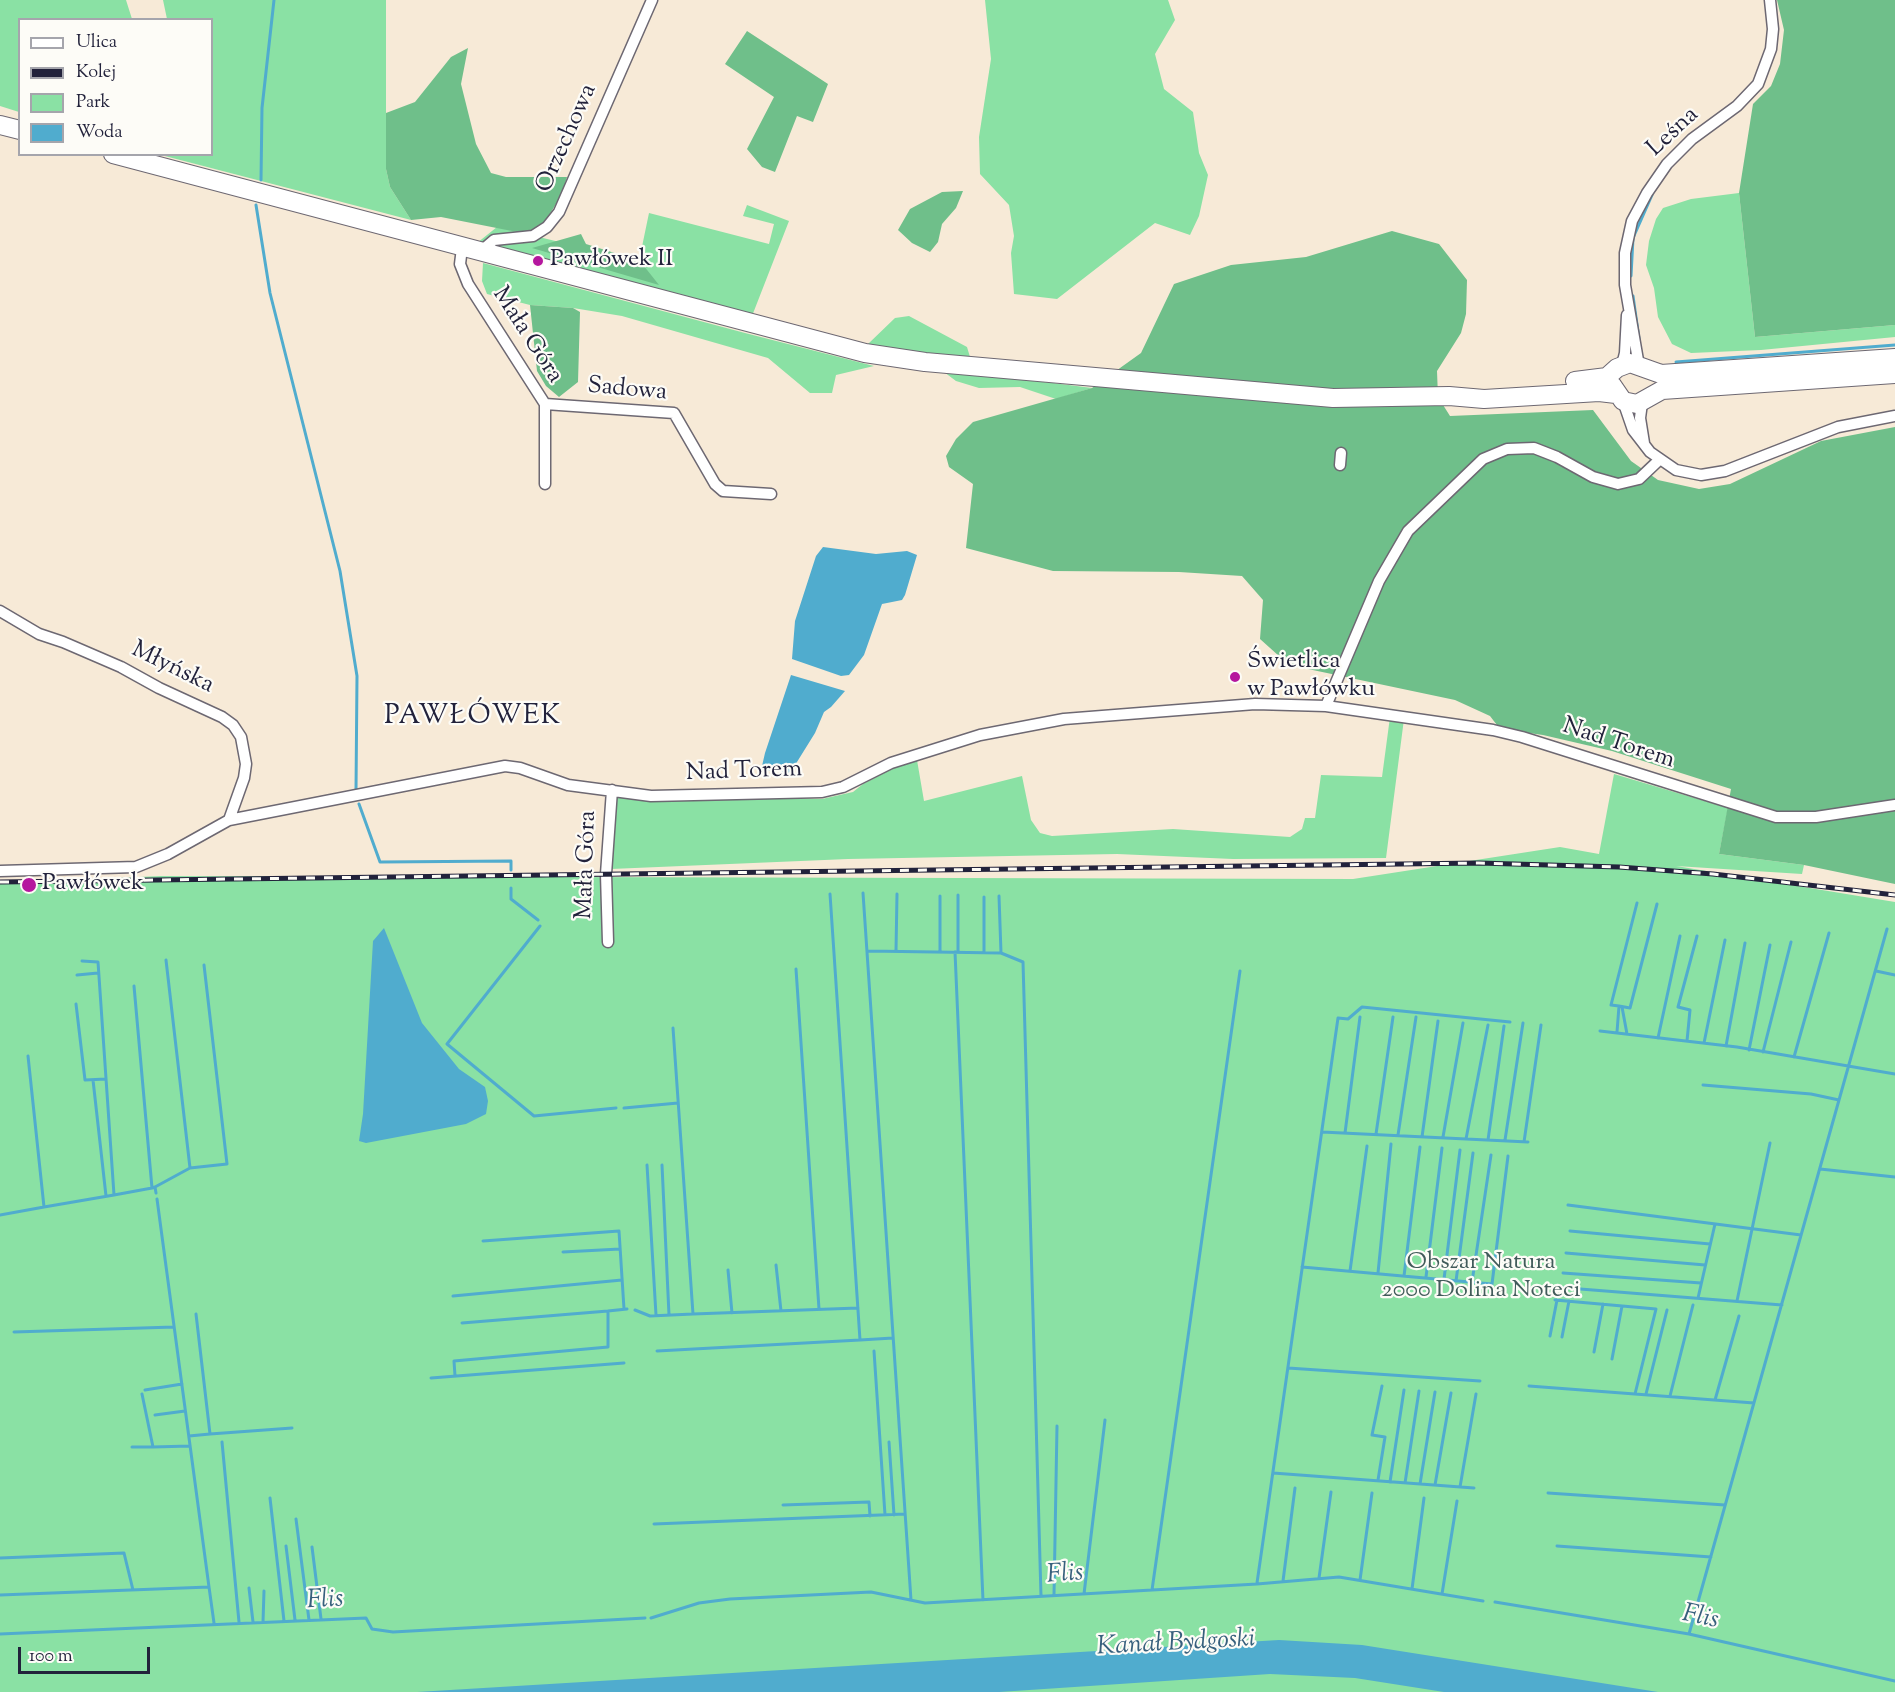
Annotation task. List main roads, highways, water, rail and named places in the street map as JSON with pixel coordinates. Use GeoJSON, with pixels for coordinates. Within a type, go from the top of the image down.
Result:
{"type":"FeatureCollection","features":[{"type":"Feature","properties":{"kind":"highway"},"geometry":{"type":"LineString","coordinates":[[0,124],[18,129]]}},
{"type":"Feature","properties":{"kind":"highway"},"geometry":{"type":"LineString","coordinates":[[120,156],[865,353],[925,362],[1281,395],[1389,399],[1449,396],[1484,399],[1599,392],[1634,398],[1662,390],[1895,374]]}},
{"type":"Feature","properties":{"kind":"highway"},"geometry":{"type":"LineString","coordinates":[[1449,396],[1475,388],[1601,379],[1630,369],[1661,374],[1895,358]]}},
{"type":"Feature","properties":{"kind":"highway"},"geometry":{"type":"LineString","coordinates":[[1630,369],[1653,380],[1634,398]]}},
{"type":"Feature","properties":{"kind":"highway"},"geometry":{"type":"LineString","coordinates":[[1630,369],[1634,398]]}},
{"type":"Feature","properties":{"kind":"water"},"geometry":{"type":"Polygon","coordinates":[[[823,547],[876,554],[907,551],[917,555],[905,595],[902,600],[882,604],[864,655],[849,675],[841,676],[792,659],[795,621],[816,556],[823,547]]]}},
{"type":"Feature","properties":{"kind":"water"},"geometry":{"type":"Polygon","coordinates":[[[791,675],[845,691],[824,712],[815,733],[792,770],[788,773],[766,770],[762,766],[765,753],[791,675]]]}},
{"type":"Feature","properties":{"kind":"water"},"geometry":{"type":"Polygon","coordinates":[[[384,928],[422,1023],[459,1069],[485,1087],[488,1101],[486,1114],[466,1124],[366,1143],[359,1141],[363,1114],[373,941],[384,928]]]}},
{"type":"Feature","properties":{"kind":"water"},"geometry":{"type":"Polygon","coordinates":[[[1279,1640],[1362,1645],[1658,1692],[1444,1692],[1355,1678],[1270,1674],[999,1692],[417,1692],[1279,1640]]]}},
{"type":"Feature","properties":{"kind":"waterway"},"geometry":{"type":"LineString","coordinates":[[261,180],[262,108],[274,0]]}},
{"type":"Feature","properties":{"kind":"waterway"},"geometry":{"type":"LineString","coordinates":[[1631,276],[1633,238],[1652,195]]}},
{"type":"Feature","properties":{"kind":"waterway"},"geometry":{"type":"LineString","coordinates":[[256,205],[270,293],[340,571],[357,676],[356,790]]}},
{"type":"Feature","properties":{"kind":"waterway"},"geometry":{"type":"LineString","coordinates":[[1633,296],[1639,339]]}},
{"type":"Feature","properties":{"kind":"waterway"},"geometry":{"type":"LineString","coordinates":[[1676,362],[1895,345]]}},
{"type":"Feature","properties":{"kind":"waterway"},"geometry":{"type":"LineString","coordinates":[[359,804],[380,862],[511,861],[511,870]]}},
{"type":"Feature","properties":{"kind":"waterway"},"geometry":{"type":"LineString","coordinates":[[511,888],[511,899],[538,920]]}},
{"type":"Feature","properties":{"kind":"waterway"},"geometry":{"type":"LineString","coordinates":[[863,893],[911,1600]]}},
{"type":"Feature","properties":{"kind":"waterway"},"geometry":{"type":"LineString","coordinates":[[830,894],[860,1340],[893,1338]]}},
{"type":"Feature","properties":{"kind":"waterway"},"geometry":{"type":"LineString","coordinates":[[896,951],[897,894]]}},
{"type":"Feature","properties":{"kind":"waterway"},"geometry":{"type":"LineString","coordinates":[[958,895],[958,952]]}},
{"type":"Feature","properties":{"kind":"waterway"},"geometry":{"type":"LineString","coordinates":[[940,896],[940,951]]}},
{"type":"Feature","properties":{"kind":"waterway"},"geometry":{"type":"LineString","coordinates":[[999,896],[1001,953]]}},
{"type":"Feature","properties":{"kind":"waterway"},"geometry":{"type":"LineString","coordinates":[[984,897],[984,952]]}},
{"type":"Feature","properties":{"kind":"waterway"},"geometry":{"type":"LineString","coordinates":[[1617,1032],[1619,1006],[1611,1005],[1637,903]]}},
{"type":"Feature","properties":{"kind":"waterway"},"geometry":{"type":"LineString","coordinates":[[1619,1006],[1630,1008],[1657,904]]}},
{"type":"Feature","properties":{"kind":"waterway"},"geometry":{"type":"LineString","coordinates":[[540,926],[447,1044],[534,1116],[616,1108]]}},
{"type":"Feature","properties":{"kind":"waterway"},"geometry":{"type":"LineString","coordinates":[[1703,1085],[1811,1094],[1839,1100],[1887,929]]}},
{"type":"Feature","properties":{"kind":"waterway"},"geometry":{"type":"LineString","coordinates":[[1794,1057],[1829,933]]}},
{"type":"Feature","properties":{"kind":"waterway"},"geometry":{"type":"LineString","coordinates":[[1658,1038],[1680,936]]}},
{"type":"Feature","properties":{"kind":"waterway"},"geometry":{"type":"LineString","coordinates":[[1687,1041],[1690,1010],[1678,1007],[1697,936]]}},
{"type":"Feature","properties":{"kind":"waterway"},"geometry":{"type":"LineString","coordinates":[[1704,1043],[1725,940]]}},
{"type":"Feature","properties":{"kind":"waterway"},"geometry":{"type":"LineString","coordinates":[[1763,1052],[1791,942]]}},
{"type":"Feature","properties":{"kind":"waterway"},"geometry":{"type":"LineString","coordinates":[[1726,1046],[1745,943]]}},
{"type":"Feature","properties":{"kind":"waterway"},"geometry":{"type":"LineString","coordinates":[[1749,1050],[1770,945]]}},
{"type":"Feature","properties":{"kind":"waterway"},"geometry":{"type":"LineString","coordinates":[[868,951],[1001,953],[1023,962],[1041,1596]]}},
{"type":"Feature","properties":{"kind":"waterway"},"geometry":{"type":"LineString","coordinates":[[955,952],[983,1600]]}},
{"type":"Feature","properties":{"kind":"waterway"},"geometry":{"type":"LineString","coordinates":[[155,1187],[190,1168],[166,960]]}},
{"type":"Feature","properties":{"kind":"waterway"},"geometry":{"type":"LineString","coordinates":[[82,961],[98,962],[114,1195],[152,1188]]}},
{"type":"Feature","properties":{"kind":"waterway"},"geometry":{"type":"LineString","coordinates":[[190,1168],[227,1164],[204,965]]}},
{"type":"Feature","properties":{"kind":"waterway"},"geometry":{"type":"LineString","coordinates":[[796,969],[819,1309]]}},
{"type":"Feature","properties":{"kind":"waterway"},"geometry":{"type":"LineString","coordinates":[[1152,1590],[1240,971]]}},
{"type":"Feature","properties":{"kind":"waterway"},"geometry":{"type":"LineString","coordinates":[[1876,971],[1895,975]]}},
{"type":"Feature","properties":{"kind":"waterway"},"geometry":{"type":"LineString","coordinates":[[77,975],[98,973]]}},
{"type":"Feature","properties":{"kind":"waterway"},"geometry":{"type":"LineString","coordinates":[[134,986],[152,1188],[155,1187],[156,1193]]}},
{"type":"Feature","properties":{"kind":"waterway"},"geometry":{"type":"LineString","coordinates":[[76,1004],[85,1080],[106,1079]]}},
{"type":"Feature","properties":{"kind":"waterway"},"geometry":{"type":"LineString","coordinates":[[1257,1583],[1338,1018],[1348,1019],[1362,1007],[1510,1022]]}},
{"type":"Feature","properties":{"kind":"waterway"},"geometry":{"type":"LineString","coordinates":[[1622,1007],[1627,1034]]}},
{"type":"Feature","properties":{"kind":"waterway"},"geometry":{"type":"LineString","coordinates":[[1345,1133],[1360,1017]]}},
{"type":"Feature","properties":{"kind":"waterway"},"geometry":{"type":"LineString","coordinates":[[1376,1134],[1393,1017]]}},
{"type":"Feature","properties":{"kind":"waterway"},"geometry":{"type":"LineString","coordinates":[[1398,1135],[1416,1017]]}},
{"type":"Feature","properties":{"kind":"waterway"},"geometry":{"type":"LineString","coordinates":[[1422,1137],[1438,1021]]}},
{"type":"Feature","properties":{"kind":"waterway"},"geometry":{"type":"LineString","coordinates":[[1443,1137],[1463,1023]]}},
{"type":"Feature","properties":{"kind":"waterway"},"geometry":{"type":"LineString","coordinates":[[1505,1140],[1523,1023]]}},
{"type":"Feature","properties":{"kind":"waterway"},"geometry":{"type":"LineString","coordinates":[[1466,1139],[1488,1025]]}},
{"type":"Feature","properties":{"kind":"waterway"},"geometry":{"type":"LineString","coordinates":[[1524,1142],[1541,1025]]}},
{"type":"Feature","properties":{"kind":"waterway"},"geometry":{"type":"LineString","coordinates":[[1488,1140],[1504,1026]]}},
{"type":"Feature","properties":{"kind":"waterway"},"geometry":{"type":"LineString","coordinates":[[673,1028],[693,1314],[858,1308]]}},
{"type":"Feature","properties":{"kind":"waterway"},"geometry":{"type":"LineString","coordinates":[[1600,1031],[1737,1047],[1895,1074]]}},
{"type":"Feature","properties":{"kind":"waterway"},"geometry":{"type":"LineString","coordinates":[[28,1056],[44,1207],[114,1195]]}},
{"type":"Feature","properties":{"kind":"waterway"},"geometry":{"type":"LineString","coordinates":[[93,1080],[106,1196]]}},
{"type":"Feature","properties":{"kind":"waterway"},"geometry":{"type":"LineString","coordinates":[[1689,1634],[1839,1100]]}},
{"type":"Feature","properties":{"kind":"waterway"},"geometry":{"type":"LineString","coordinates":[[624,1108],[678,1103]]}},
{"type":"Feature","properties":{"kind":"waterway"},"geometry":{"type":"LineString","coordinates":[[1322,1132],[1528,1142]]}},
{"type":"Feature","properties":{"kind":"waterway"},"geometry":{"type":"LineString","coordinates":[[1737,1301],[1770,1143]]}},
{"type":"Feature","properties":{"kind":"waterway"},"geometry":{"type":"LineString","coordinates":[[1378,1273],[1391,1144]]}},
{"type":"Feature","properties":{"kind":"waterway"},"geometry":{"type":"LineString","coordinates":[[1350,1271],[1367,1146]]}},
{"type":"Feature","properties":{"kind":"waterway"},"geometry":{"type":"LineString","coordinates":[[1404,1276],[1420,1147]]}},
{"type":"Feature","properties":{"kind":"waterway"},"geometry":{"type":"LineString","coordinates":[[1426,1277],[1442,1148]]}},
{"type":"Feature","properties":{"kind":"waterway"},"geometry":{"type":"LineString","coordinates":[[1444,1279],[1460,1150]]}},
{"type":"Feature","properties":{"kind":"waterway"},"geometry":{"type":"LineString","coordinates":[[1456,1281],[1473,1153]]}},
{"type":"Feature","properties":{"kind":"waterway"},"geometry":{"type":"LineString","coordinates":[[1472,1282],[1491,1155]]}},
{"type":"Feature","properties":{"kind":"waterway"},"geometry":{"type":"LineString","coordinates":[[1302,1267],[1492,1284],[1508,1156]]}},
{"type":"Feature","properties":{"kind":"waterway"},"geometry":{"type":"LineString","coordinates":[[647,1165],[656,1315]]}},
{"type":"Feature","properties":{"kind":"waterway"},"geometry":{"type":"LineString","coordinates":[[662,1165],[669,1315]]}},
{"type":"Feature","properties":{"kind":"waterway"},"geometry":{"type":"LineString","coordinates":[[1820,1169],[1895,1177]]}},
{"type":"Feature","properties":{"kind":"waterway"},"geometry":{"type":"LineString","coordinates":[[157,1199],[209,1587]]}},
{"type":"Feature","properties":{"kind":"waterway"},"geometry":{"type":"LineString","coordinates":[[1568,1205],[1801,1235]]}},
{"type":"Feature","properties":{"kind":"waterway"},"geometry":{"type":"LineString","coordinates":[[0,1215],[44,1207]]}},
{"type":"Feature","properties":{"kind":"waterway"},"geometry":{"type":"LineString","coordinates":[[1698,1298],[1715,1224]]}},
{"type":"Feature","properties":{"kind":"waterway"},"geometry":{"type":"LineString","coordinates":[[483,1241],[619,1231],[624,1309]]}},
{"type":"Feature","properties":{"kind":"waterway"},"geometry":{"type":"LineString","coordinates":[[1570,1231],[1710,1244]]}},
{"type":"Feature","properties":{"kind":"waterway"},"geometry":{"type":"LineString","coordinates":[[563,1252],[620,1249]]}},
{"type":"Feature","properties":{"kind":"waterway"},"geometry":{"type":"LineString","coordinates":[[1566,1253],[1705,1265]]}},
{"type":"Feature","properties":{"kind":"waterway"},"geometry":{"type":"LineString","coordinates":[[776,1265],[781,1311]]}},
{"type":"Feature","properties":{"kind":"waterway"},"geometry":{"type":"LineString","coordinates":[[728,1270],[732,1313]]}},
{"type":"Feature","properties":{"kind":"waterway"},"geometry":{"type":"LineString","coordinates":[[1563,1273],[1701,1283]]}},
{"type":"Feature","properties":{"kind":"waterway"},"geometry":{"type":"LineString","coordinates":[[453,1296],[622,1280]]}},
{"type":"Feature","properties":{"kind":"waterway"},"geometry":{"type":"LineString","coordinates":[[1555,1287],[1782,1305]]}},
{"type":"Feature","properties":{"kind":"waterway"},"geometry":{"type":"LineString","coordinates":[[1555,1300],[1656,1309],[1635,1394]]}},
{"type":"Feature","properties":{"kind":"waterway"},"geometry":{"type":"LineString","coordinates":[[1550,1336],[1557,1300]]}},
{"type":"Feature","properties":{"kind":"waterway"},"geometry":{"type":"LineString","coordinates":[[1562,1337],[1569,1301]]}},
{"type":"Feature","properties":{"kind":"waterway"},"geometry":{"type":"LineString","coordinates":[[1594,1352],[1603,1304]]}},
{"type":"Feature","properties":{"kind":"waterway"},"geometry":{"type":"LineString","coordinates":[[1670,1396],[1693,1305]]}},
{"type":"Feature","properties":{"kind":"waterway"},"geometry":{"type":"LineString","coordinates":[[1612,1359],[1622,1306]]}},
{"type":"Feature","properties":{"kind":"waterway"},"geometry":{"type":"LineString","coordinates":[[455,1376],[454,1361],[608,1347],[608,1311],[627,1309]]}},
{"type":"Feature","properties":{"kind":"waterway"},"geometry":{"type":"LineString","coordinates":[[635,1310],[650,1316],[693,1314]]}},
{"type":"Feature","properties":{"kind":"waterway"},"geometry":{"type":"LineString","coordinates":[[1646,1394],[1667,1310]]}},
{"type":"Feature","properties":{"kind":"waterway"},"geometry":{"type":"LineString","coordinates":[[462,1323],[608,1311]]}},
{"type":"Feature","properties":{"kind":"waterway"},"geometry":{"type":"LineString","coordinates":[[189,1436],[210,1434],[196,1314]]}},
{"type":"Feature","properties":{"kind":"waterway"},"geometry":{"type":"LineString","coordinates":[[1715,1400],[1739,1316]]}},
{"type":"Feature","properties":{"kind":"waterway"},"geometry":{"type":"LineString","coordinates":[[14,1332],[174,1327]]}},
{"type":"Feature","properties":{"kind":"waterway"},"geometry":{"type":"LineString","coordinates":[[657,1351],[860,1340]]}},
{"type":"Feature","properties":{"kind":"waterway"},"geometry":{"type":"LineString","coordinates":[[874,1351],[885,1515]]}},
{"type":"Feature","properties":{"kind":"waterway"},"geometry":{"type":"LineString","coordinates":[[431,1378],[624,1363]]}},
{"type":"Feature","properties":{"kind":"waterway"},"geometry":{"type":"LineString","coordinates":[[1288,1368],[1480,1381]]}},
{"type":"Feature","properties":{"kind":"waterway"},"geometry":{"type":"LineString","coordinates":[[145,1390],[182,1384]]}},
{"type":"Feature","properties":{"kind":"waterway"},"geometry":{"type":"LineString","coordinates":[[1378,1480],[1385,1437],[1372,1435],[1382,1386]]}},
{"type":"Feature","properties":{"kind":"waterway"},"geometry":{"type":"LineString","coordinates":[[1529,1386],[1754,1403]]}},
{"type":"Feature","properties":{"kind":"waterway"},"geometry":{"type":"LineString","coordinates":[[1390,1482],[1404,1390]]}},
{"type":"Feature","properties":{"kind":"waterway"},"geometry":{"type":"LineString","coordinates":[[1405,1483],[1419,1391]]}},
{"type":"Feature","properties":{"kind":"waterway"},"geometry":{"type":"LineString","coordinates":[[1420,1484],[1435,1392]]}},
{"type":"Feature","properties":{"kind":"waterway"},"geometry":{"type":"LineString","coordinates":[[1435,1485],[1451,1393]]}},
{"type":"Feature","properties":{"kind":"waterway"},"geometry":{"type":"LineString","coordinates":[[142,1394],[153,1447],[190,1446]]}},
{"type":"Feature","properties":{"kind":"waterway"},"geometry":{"type":"LineString","coordinates":[[1460,1487],[1476,1394]]}},
{"type":"Feature","properties":{"kind":"waterway"},"geometry":{"type":"LineString","coordinates":[[155,1415],[185,1411]]}},
{"type":"Feature","properties":{"kind":"waterway"},"geometry":{"type":"LineString","coordinates":[[1084,1594],[1105,1420]]}},
{"type":"Feature","properties":{"kind":"waterway"},"geometry":{"type":"LineString","coordinates":[[1054,1595],[1057,1426]]}},
{"type":"Feature","properties":{"kind":"waterway"},"geometry":{"type":"LineString","coordinates":[[210,1434],[292,1428]]}},
{"type":"Feature","properties":{"kind":"waterway"},"geometry":{"type":"LineString","coordinates":[[222,1442],[239,1622]]}},
{"type":"Feature","properties":{"kind":"waterway"},"geometry":{"type":"LineString","coordinates":[[889,1442],[894,1515]]}},
{"type":"Feature","properties":{"kind":"waterway"},"geometry":{"type":"LineString","coordinates":[[132,1447],[153,1447]]}},
{"type":"Feature","properties":{"kind":"waterway"},"geometry":{"type":"LineString","coordinates":[[1273,1473],[1474,1488]]}},
{"type":"Feature","properties":{"kind":"waterway"},"geometry":{"type":"LineString","coordinates":[[1283,1581],[1295,1488]]}},
{"type":"Feature","properties":{"kind":"waterway"},"geometry":{"type":"LineString","coordinates":[[1319,1578],[1331,1492]]}},
{"type":"Feature","properties":{"kind":"waterway"},"geometry":{"type":"LineString","coordinates":[[1360,1580],[1372,1493]]}},
{"type":"Feature","properties":{"kind":"waterway"},"geometry":{"type":"LineString","coordinates":[[1548,1493],[1725,1505]]}},
{"type":"Feature","properties":{"kind":"waterway"},"geometry":{"type":"LineString","coordinates":[[270,1498],[284,1621]]}},
{"type":"Feature","properties":{"kind":"waterway"},"geometry":{"type":"LineString","coordinates":[[1412,1589],[1424,1498]]}},
{"type":"Feature","properties":{"kind":"waterway"},"geometry":{"type":"LineString","coordinates":[[1442,1594],[1457,1501]]}},
{"type":"Feature","properties":{"kind":"waterway"},"geometry":{"type":"LineString","coordinates":[[783,1505],[869,1502],[870,1516]]}},
{"type":"Feature","properties":{"kind":"waterway"},"geometry":{"type":"LineString","coordinates":[[654,1524],[905,1514]]}},
{"type":"Feature","properties":{"kind":"waterway"},"geometry":{"type":"LineString","coordinates":[[296,1519],[309,1620]]}},
{"type":"Feature","properties":{"kind":"waterway"},"geometry":{"type":"LineString","coordinates":[[286,1546],[295,1620]]}},
{"type":"Feature","properties":{"kind":"waterway"},"geometry":{"type":"LineString","coordinates":[[1557,1546],[1711,1557]]}},
{"type":"Feature","properties":{"kind":"waterway"},"geometry":{"type":"LineString","coordinates":[[312,1547],[321,1619]]}},
{"type":"Feature","properties":{"kind":"waterway"},"geometry":{"type":"LineString","coordinates":[[0,1558],[124,1553],[133,1590]]}},
{"type":"Feature","properties":{"kind":"waterway","name":"Flis"},"geometry":{"type":"LineString","coordinates":[[651,1618],[699,1603],[730,1599],[871,1592],[925,1603],[1257,1584],[1339,1577],[1483,1601]]}},
{"type":"Feature","properties":{"kind":"waterway"},"geometry":{"type":"LineString","coordinates":[[0,1595],[209,1587],[214,1623]]}},
{"type":"Feature","properties":{"kind":"waterway"},"geometry":{"type":"LineString","coordinates":[[249,1588],[253,1622]]}},
{"type":"Feature","properties":{"kind":"waterway"},"geometry":{"type":"LineString","coordinates":[[263,1622],[264,1591]]}},
{"type":"Feature","properties":{"kind":"waterway","name":"Flis"},"geometry":{"type":"LineString","coordinates":[[1495,1602],[1689,1634],[1895,1681]]}},
{"type":"Feature","properties":{"kind":"waterway","name":"Flis"},"geometry":{"type":"LineString","coordinates":[[0,1634],[366,1618],[372,1629],[393,1632],[645,1618]]}},
{"type":"Feature","properties":{"kind":"railway"},"geometry":{"type":"LineString","coordinates":[[0,882],[1479,863],[1619,867],[1713,874],[1895,895]]}},
{"type":"Feature","properties":{"kind":"place","name":"Pawłówek II"},"geometry":{"type":"Point","coordinates":[538,261]}},
{"type":"Feature","properties":{"kind":"place","name":"Świetlica w Pawłówku"},"geometry":{"type":"Point","coordinates":[1235,677]}},
{"type":"Feature","properties":{"kind":"place","name":"Pawłówek"},"geometry":{"type":"Point","coordinates":[29,885]}},
{"type":"Feature","properties":{"kind":"district","name":"PAWŁÓWEK"},"geometry":{"type":"Point","coordinates":[473,718]}},
{"type":"Feature","properties":{"kind":"park label","name":"Obszar Natura 2000 Dolina Noteci"},"geometry":{"type":"Point","coordinates":[1481,1278]}},
{"type":"Feature","properties":{"kind":"water label","name":"Kanał Bydgoski"},"geometry":{"type":"Point","coordinates":[1176,1645]}}]}
